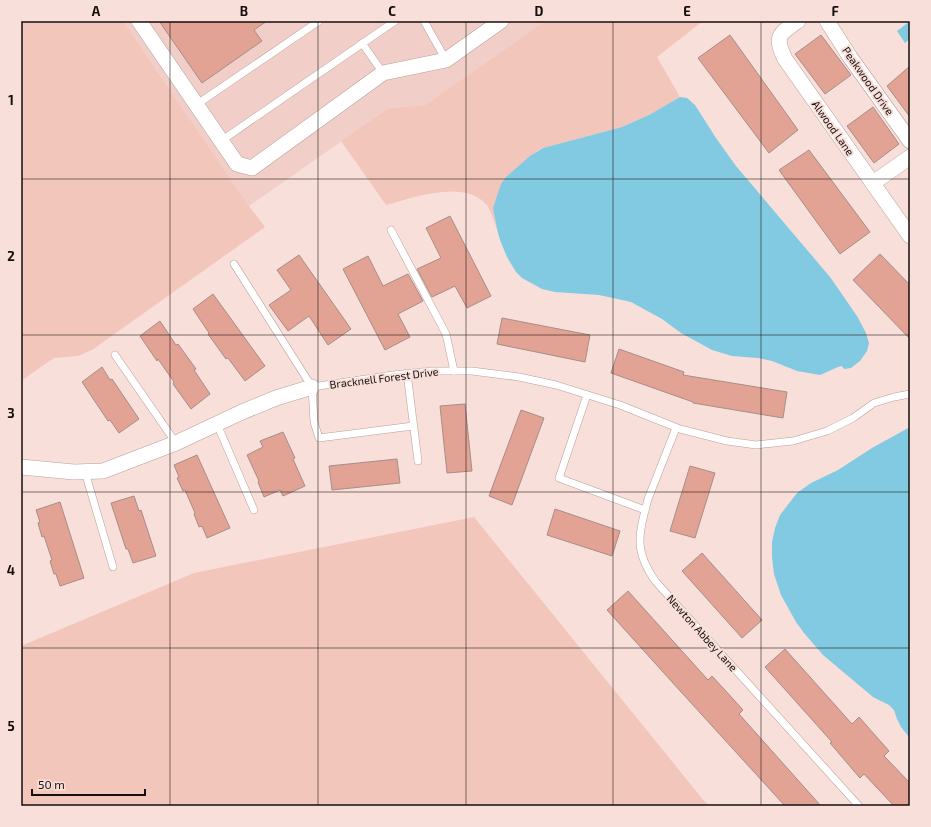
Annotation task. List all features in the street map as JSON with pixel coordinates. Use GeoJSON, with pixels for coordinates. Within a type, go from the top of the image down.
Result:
{"type":"FeatureCollection","features":[{"type":"Feature","properties":{"kind":"street"},"geometry":{"type":"LineString","coordinates":[[138,21],[237,164],[252,168],[383,73],[446,60],[501,21]]}},
{"type":"Feature","properties":{"kind":"street","name":"Alwood Lane"},"geometry":{"type":"LineString","coordinates":[[798,21],[782,32],[779,38],[779,46],[785,59],[910,236]]}},
{"type":"Feature","properties":{"kind":"street","name":"Peakwood Drive"},"geometry":{"type":"LineString","coordinates":[[827,21],[850,57],[910,141]]}},
{"type":"Feature","properties":{"kind":"street"},"geometry":{"type":"LineString","coordinates":[[873,183],[910,156]]}},
{"type":"Feature","properties":{"kind":"street","name":"Bracknell Forest Drive"},"geometry":{"type":"LineString","coordinates":[[21,467],[85,472],[104,471],[176,443],[276,398],[312,387]]}},
{"type":"Feature","properties":{"kind":"lane"},"geometry":{"type":"LineString","coordinates":[[196,106],[319,21]]}},
{"type":"Feature","properties":{"kind":"lane"},"geometry":{"type":"LineString","coordinates":[[221,141],[395,21]]}},
{"type":"Feature","properties":{"kind":"lane"},"geometry":{"type":"LineString","coordinates":[[424,21],[446,60]]}},
{"type":"Feature","properties":{"kind":"lane"},"geometry":{"type":"LineString","coordinates":[[362,43],[383,73]]}},
{"type":"Feature","properties":{"kind":"lane"},"geometry":{"type":"LineString","coordinates":[[391,230],[446,334],[454,371]]}},
{"type":"Feature","properties":{"kind":"lane"},"geometry":{"type":"LineString","coordinates":[[234,264],[312,387],[314,422],[319,438],[413,426]]}},
{"type":"Feature","properties":{"kind":"lane"},"geometry":{"type":"LineString","coordinates":[[115,355],[176,443]]}},
{"type":"Feature","properties":{"kind":"lane","name":"Bracknell Forest Drive"},"geometry":{"type":"LineString","coordinates":[[312,387],[407,373],[432,371],[472,371],[519,377],[556,385],[620,405],[676,428],[727,441],[756,445],[793,441],[827,431],[853,418],[874,404],[894,396],[910,394]]}},
{"type":"Feature","properties":{"kind":"lane"},"geometry":{"type":"LineString","coordinates":[[407,373],[418,461]]}},
{"type":"Feature","properties":{"kind":"lane"},"geometry":{"type":"LineString","coordinates":[[587,395],[559,478],[645,510]]}},
{"type":"Feature","properties":{"kind":"lane"},"geometry":{"type":"LineString","coordinates":[[217,424],[254,510]]}},
{"type":"Feature","properties":{"kind":"lane","name":"Newton Abbey Lane"},"geometry":{"type":"LineString","coordinates":[[676,428],[645,510],[639,537],[644,563],[649,573],[661,588],[859,806]]}},
{"type":"Feature","properties":{"kind":"lane"},"geometry":{"type":"LineString","coordinates":[[85,472],[113,567]]}},
{"type":"Feature","properties":{"kind":"shaded area"},"geometry":{"type":"Polygon","coordinates":[[[21,21],[123,21],[249,206],[265,227],[92,350],[78,356],[54,358],[21,381],[21,21]]]}},
{"type":"Feature","properties":{"kind":"shaded area"},"geometry":{"type":"Polygon","coordinates":[[[123,21],[545,21],[425,105],[389,108],[249,206],[123,21]]]}},
{"type":"Feature","properties":{"kind":"shaded area"},"geometry":{"type":"Polygon","coordinates":[[[545,21],[703,21],[657,57],[680,97],[649,115],[622,127],[543,148],[537,151],[506,177],[493,208],[497,229],[488,206],[476,197],[464,193],[451,191],[438,192],[386,205],[341,141],[389,108],[425,105],[545,21]]]}},
{"type":"Feature","properties":{"kind":"shaded area"},"geometry":{"type":"Polygon","coordinates":[[[474,517],[705,802],[711,806],[21,806],[21,646],[194,573],[474,517]]]}},
{"type":"Feature","properties":{"kind":"water"},"geometry":{"type":"Polygon","coordinates":[[[910,21],[910,39],[905,43],[897,31],[910,21]]]}},
{"type":"Feature","properties":{"kind":"water"},"geometry":{"type":"Polygon","coordinates":[[[680,97],[687,98],[695,105],[736,166],[830,277],[857,316],[866,333],[869,343],[867,351],[860,361],[851,368],[844,369],[842,366],[820,375],[797,371],[772,361],[758,358],[732,356],[712,350],[631,302],[599,295],[555,292],[542,289],[522,278],[516,272],[507,257],[500,240],[493,208],[501,184],[506,177],[530,156],[543,148],[622,127],[649,115],[680,97]]]}},
{"type":"Feature","properties":{"kind":"water"},"geometry":{"type":"Polygon","coordinates":[[[910,427],[910,738],[901,727],[894,710],[889,705],[873,697],[823,655],[796,622],[781,595],[774,574],[772,542],[780,515],[797,493],[811,483],[838,470],[872,448],[910,427]]]}},
{"type":"Feature","properties":{"kind":"building"},"geometry":{"type":"Polygon","coordinates":[[[159,21],[267,21],[254,30],[262,41],[202,83],[159,21]]]}},
{"type":"Feature","properties":{"kind":"building"},"geometry":{"type":"Polygon","coordinates":[[[730,35],[798,130],[769,153],[698,58],[730,35]]]}},
{"type":"Feature","properties":{"kind":"building"},"geometry":{"type":"Polygon","coordinates":[[[821,35],[851,75],[825,94],[795,54],[821,35]]]}},
{"type":"Feature","properties":{"kind":"building"},"geometry":{"type":"Polygon","coordinates":[[[910,66],[910,117],[887,86],[910,66]]]}},
{"type":"Feature","properties":{"kind":"building"},"geometry":{"type":"Polygon","coordinates":[[[873,107],[899,144],[874,163],[847,126],[873,107]]]}},
{"type":"Feature","properties":{"kind":"building"},"geometry":{"type":"Polygon","coordinates":[[[809,150],[870,232],[840,254],[779,170],[809,150]]]}},
{"type":"Feature","properties":{"kind":"building"},"geometry":{"type":"Polygon","coordinates":[[[450,216],[491,296],[467,308],[455,286],[432,297],[417,269],[441,258],[426,228],[450,216]]]}},
{"type":"Feature","properties":{"kind":"building"},"geometry":{"type":"Polygon","coordinates":[[[880,254],[910,285],[910,339],[853,280],[880,254]]]}},
{"type":"Feature","properties":{"kind":"building"},"geometry":{"type":"Polygon","coordinates":[[[299,255],[351,329],[328,345],[309,316],[288,331],[269,305],[291,290],[277,270],[299,255]]]}},
{"type":"Feature","properties":{"kind":"building"},"geometry":{"type":"Polygon","coordinates":[[[368,256],[383,286],[408,274],[423,301],[398,314],[410,337],[385,350],[343,269],[368,256]]]}},
{"type":"Feature","properties":{"kind":"building"},"geometry":{"type":"Polygon","coordinates":[[[213,294],[265,366],[245,381],[228,358],[226,359],[208,334],[209,333],[193,309],[213,294]]]}},
{"type":"Feature","properties":{"kind":"building"},"geometry":{"type":"Polygon","coordinates":[[[502,318],[590,335],[585,362],[497,344],[502,318]]]}},
{"type":"Feature","properties":{"kind":"building"},"geometry":{"type":"Polygon","coordinates":[[[160,321],[176,345],[178,344],[196,369],[194,370],[210,394],[191,409],[173,384],[174,382],[158,359],[157,361],[140,336],[160,321]]]}},
{"type":"Feature","properties":{"kind":"building"},"geometry":{"type":"Polygon","coordinates":[[[619,349],[684,372],[683,375],[787,392],[783,418],[693,403],[611,373],[619,349]]]}},
{"type":"Feature","properties":{"kind":"building"},"geometry":{"type":"Polygon","coordinates":[[[102,367],[139,419],[119,433],[110,420],[108,421],[82,382],[102,367]]]}},
{"type":"Feature","properties":{"kind":"building"},"geometry":{"type":"Polygon","coordinates":[[[465,404],[472,471],[447,473],[440,406],[465,404]]]}},
{"type":"Feature","properties":{"kind":"building"},"geometry":{"type":"Polygon","coordinates":[[[521,410],[544,418],[512,505],[489,496],[521,410]]]}},
{"type":"Feature","properties":{"kind":"building"},"geometry":{"type":"Polygon","coordinates":[[[283,432],[295,458],[293,459],[305,486],[283,496],[280,490],[264,497],[258,482],[259,481],[247,455],[263,447],[260,441],[283,432]]]}},
{"type":"Feature","properties":{"kind":"building"},"geometry":{"type":"Polygon","coordinates":[[[197,455],[230,528],[207,538],[202,526],[199,527],[194,514],[195,513],[185,490],[183,491],[177,478],[179,477],[174,465],[197,455]]]}},
{"type":"Feature","properties":{"kind":"building"},"geometry":{"type":"Polygon","coordinates":[[[397,459],[400,483],[332,490],[329,466],[397,459]]]}},
{"type":"Feature","properties":{"kind":"building"},"geometry":{"type":"Polygon","coordinates":[[[690,466],[715,473],[695,538],[670,531],[690,466]]]}},
{"type":"Feature","properties":{"kind":"building"},"geometry":{"type":"Polygon","coordinates":[[[134,496],[139,511],[141,510],[156,556],[133,563],[128,549],[126,549],[111,503],[134,496]]]}},
{"type":"Feature","properties":{"kind":"building"},"geometry":{"type":"Polygon","coordinates":[[[60,502],[84,578],[60,586],[56,574],[54,574],[50,561],[52,560],[44,536],[42,537],[38,523],[40,522],[36,510],[60,502]]]}},
{"type":"Feature","properties":{"kind":"building"},"geometry":{"type":"Polygon","coordinates":[[[555,509],[620,531],[612,556],[547,535],[555,509]]]}},
{"type":"Feature","properties":{"kind":"building"},"geometry":{"type":"Polygon","coordinates":[[[702,553],[762,620],[742,638],[682,571],[702,553]]]}},
{"type":"Feature","properties":{"kind":"building"},"geometry":{"type":"Polygon","coordinates":[[[628,591],[708,680],[712,676],[743,710],[739,714],[821,806],[785,806],[607,610],[628,591]]]}},
{"type":"Feature","properties":{"kind":"building"},"geometry":{"type":"Polygon","coordinates":[[[785,649],[852,724],[859,717],[889,751],[884,756],[910,783],[910,806],[894,806],[864,774],[860,778],[830,743],[832,742],[765,667],[785,649]]]}}]}
